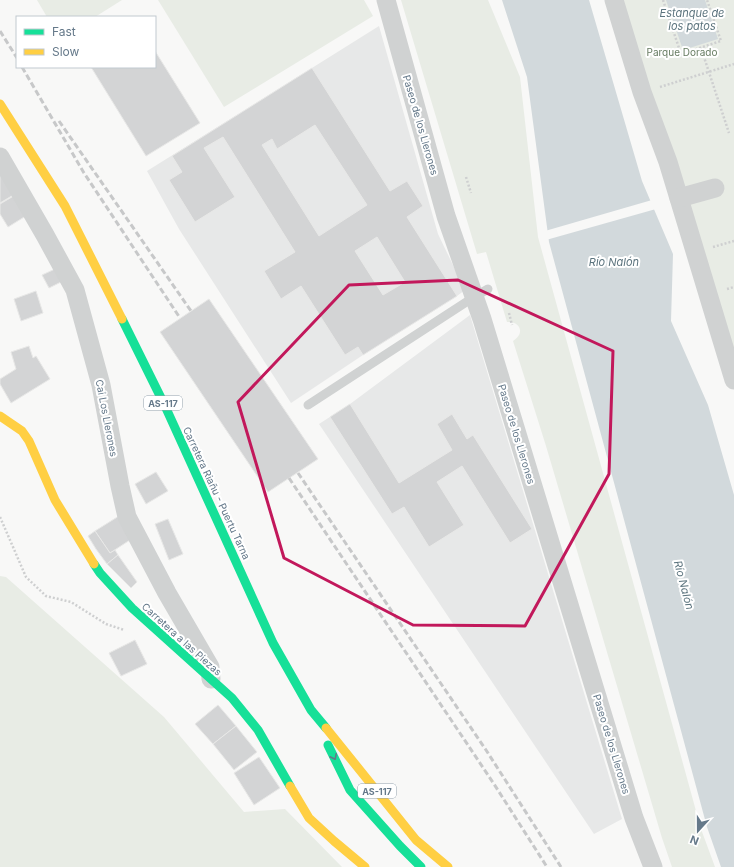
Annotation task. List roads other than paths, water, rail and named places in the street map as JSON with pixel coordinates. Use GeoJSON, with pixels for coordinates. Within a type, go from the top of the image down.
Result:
{"type":"FeatureCollection","features":[{"type":"Feature","properties":{"kind":"main road","name":"Carretera Riañu - Puertu Tarna"},"geometry":{"type":"LineString","coordinates":[[0,104],[65,206],[165,406],[273,643],[311,710],[416,840],[448,867]]}},
{"type":"Feature","properties":{"kind":"main road","name":"Carretera a las Piezas"},"geometry":{"type":"LineString","coordinates":[[0,416],[22,431],[29,441],[56,500],[87,554],[100,573],[132,608],[232,698],[258,730],[309,818],[365,867]]}},
{"type":"Feature","properties":{"kind":"main road"},"geometry":{"type":"LineString","coordinates":[[311,710],[350,790],[400,846],[421,867]]}},
{"type":"Feature","properties":{"kind":"street","name":"Paseo de los Llerones"},"geometry":{"type":"LineString","coordinates":[[386,0],[446,216],[481,293],[491,348],[634,818],[653,867]]}},
{"type":"Feature","properties":{"kind":"street"},"geometry":{"type":"LineString","coordinates":[[614,0],[642,92],[668,162],[734,380]]}},
{"type":"Feature","properties":{"kind":"street","name":"Cai Los Llerones"},"geometry":{"type":"LineString","coordinates":[[0,158],[75,290],[101,385],[120,486],[128,517],[167,593],[210,667],[211,679]]}},
{"type":"Feature","properties":{"kind":"street"},"geometry":{"type":"LineString","coordinates":[[679,198],[715,188]]}},
{"type":"Feature","properties":{"kind":"lane"},"geometry":{"type":"LineString","coordinates":[[308,405],[481,293]]}},
{"type":"Feature","properties":{"kind":"water","name":"Río Nalón"},"geometry":{"type":"Polygon","coordinates":[[[502,0],[589,0],[642,181],[673,254],[671,321],[708,405],[734,495],[734,867],[721,867],[707,827],[549,242],[527,77],[502,0]]]}},
{"type":"Feature","properties":{"kind":"water","name":"Estanque de los patos"},"geometry":{"type":"Polygon","coordinates":[[[666,0],[705,0],[718,39],[683,50],[666,0]]]}},
{"type":"Feature","properties":{"kind":"railway"},"geometry":{"type":"LineString","coordinates":[[0,31],[16,56]]}},
{"type":"Feature","properties":{"kind":"railway"},"geometry":{"type":"LineString","coordinates":[[23,68],[84,173],[180,318]]}},
{"type":"Feature","properties":{"kind":"railway"},"geometry":{"type":"LineString","coordinates":[[59,121],[191,311]]}},
{"type":"Feature","properties":{"kind":"railway"},"geometry":{"type":"LineString","coordinates":[[298,473],[486,750],[561,867]]}},
{"type":"Feature","properties":{"kind":"railway"},"geometry":{"type":"LineString","coordinates":[[289,478],[494,784],[547,867]]}},
{"type":"Feature","properties":{"kind":"park label","name":"Parque Dorado"},"geometry":{"type":"Point","coordinates":[682,52]}}]}
